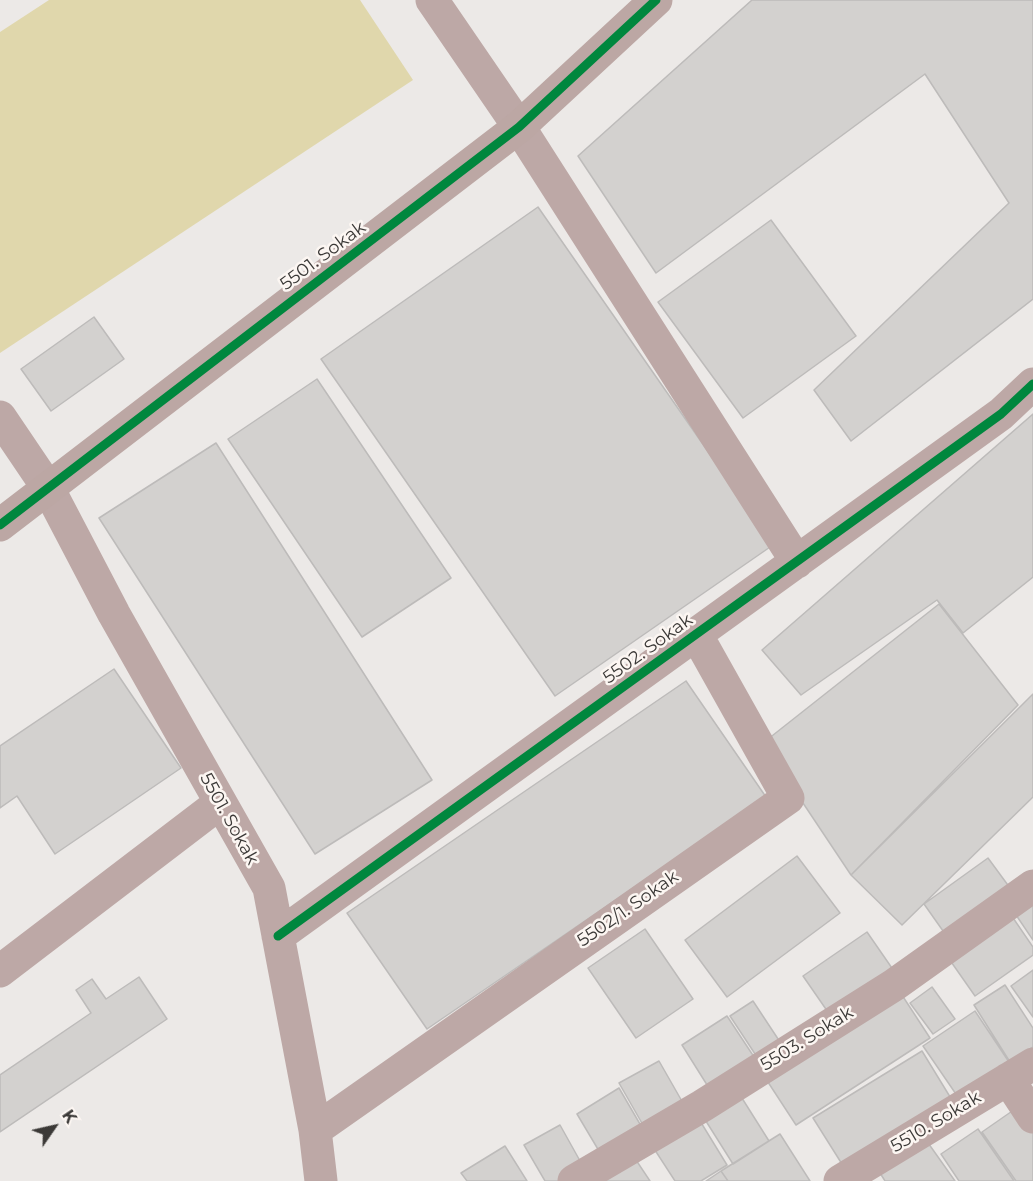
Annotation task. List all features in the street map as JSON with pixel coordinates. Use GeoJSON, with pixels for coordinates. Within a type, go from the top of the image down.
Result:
{"type":"FeatureCollection","features":[{"type":"Feature","properties":{"kind":"street"},"geometry":{"type":"LineString","coordinates":[[432,0],[519,127],[796,562]]}},
{"type":"Feature","properties":{"kind":"street","name":"5501. Sokak"},"geometry":{"type":"LineString","coordinates":[[0,525],[519,127],[656,0]]}},
{"type":"Feature","properties":{"kind":"street","name":"5502. Sokak"},"geometry":{"type":"LineString","coordinates":[[278,936],[1001,414],[1033,384]]}},
{"type":"Feature","properties":{"kind":"street","name":"5501. Sokak"},"geometry":{"type":"LineString","coordinates":[[0,417],[48,488],[114,614],[269,888],[315,1130],[321,1181]]}},
{"type":"Feature","properties":{"kind":"street","name":"5502/1. Sokak"},"geometry":{"type":"LineString","coordinates":[[315,1130],[788,798],[696,634]]}},
{"type":"Feature","properties":{"kind":"street"},"geometry":{"type":"LineString","coordinates":[[0,971],[220,803]]}},
{"type":"Feature","properties":{"kind":"street","name":"5503. Sokak"},"geometry":{"type":"LineString","coordinates":[[574,1181],[702,1106],[894,985],[1033,886]]}},
{"type":"Feature","properties":{"kind":"street"},"geometry":{"type":"LineString","coordinates":[[1020,1071],[1033,1117]]}},
{"type":"Feature","properties":{"kind":"street","name":"5510. Sokak"},"geometry":{"type":"LineString","coordinates":[[840,1181],[1020,1071]]}},
{"type":"Feature","properties":{"kind":"shaded area"},"geometry":{"type":"Polygon","coordinates":[[[49,0],[360,0],[413,80],[0,353],[0,32],[49,0]]]}},
{"type":"Feature","properties":{"kind":"building"},"geometry":{"type":"Polygon","coordinates":[[[752,0],[1033,0],[1033,299],[851,441],[814,390],[1009,203],[925,74],[656,273],[578,156],[752,0]]]}},
{"type":"Feature","properties":{"kind":"building"},"geometry":{"type":"Polygon","coordinates":[[[538,207],[773,545],[555,696],[321,359],[538,207]]]}},
{"type":"Feature","properties":{"kind":"building"},"geometry":{"type":"Polygon","coordinates":[[[771,220],[856,336],[743,418],[658,302],[771,220]]]}},
{"type":"Feature","properties":{"kind":"building"},"geometry":{"type":"Polygon","coordinates":[[[94,317],[124,359],[51,411],[21,369],[94,317]]]}},
{"type":"Feature","properties":{"kind":"building"},"geometry":{"type":"Polygon","coordinates":[[[317,379],[451,578],[362,637],[228,439],[317,379]]]}},
{"type":"Feature","properties":{"kind":"building"},"geometry":{"type":"Polygon","coordinates":[[[1033,414],[1033,577],[963,633],[937,600],[801,695],[762,650],[1033,414]]]}},
{"type":"Feature","properties":{"kind":"building"},"geometry":{"type":"Polygon","coordinates":[[[216,443],[432,780],[315,854],[99,518],[216,443]]]}},
{"type":"Feature","properties":{"kind":"building"},"geometry":{"type":"Polygon","coordinates":[[[939,604],[1018,705],[851,875],[763,743],[939,604]]]}},
{"type":"Feature","properties":{"kind":"building"},"geometry":{"type":"Polygon","coordinates":[[[114,669],[181,768],[55,854],[17,796],[0,808],[0,746],[114,669]]]}},
{"type":"Feature","properties":{"kind":"building"},"geometry":{"type":"Polygon","coordinates":[[[686,681],[766,797],[427,1029],[347,913],[686,681]]]}},
{"type":"Feature","properties":{"kind":"building"},"geometry":{"type":"Polygon","coordinates":[[[1033,694],[1033,797],[902,925],[851,875],[1033,694]]]}},
{"type":"Feature","properties":{"kind":"building"},"geometry":{"type":"Polygon","coordinates":[[[797,856],[840,913],[727,997],[685,940],[797,856]]]}},
{"type":"Feature","properties":{"kind":"building"},"geometry":{"type":"Polygon","coordinates":[[[988,858],[1013,892],[948,938],[924,904],[988,858]]]}},
{"type":"Feature","properties":{"kind":"building"},"geometry":{"type":"Polygon","coordinates":[[[1033,899],[1033,940],[1014,912],[1033,899]]]}},
{"type":"Feature","properties":{"kind":"building"},"geometry":{"type":"Polygon","coordinates":[[[1009,912],[1033,947],[1033,955],[975,996],[947,956],[1009,912]]]}},
{"type":"Feature","properties":{"kind":"building"},"geometry":{"type":"Polygon","coordinates":[[[645,929],[693,999],[636,1038],[588,968],[645,929]]]}},
{"type":"Feature","properties":{"kind":"building"},"geometry":{"type":"Polygon","coordinates":[[[867,932],[894,971],[830,1015],[803,976],[867,932]]]}},
{"type":"Feature","properties":{"kind":"building"},"geometry":{"type":"Polygon","coordinates":[[[1033,970],[1033,1017],[1011,986],[1033,970]]]}},
{"type":"Feature","properties":{"kind":"building"},"geometry":{"type":"Polygon","coordinates":[[[139,977],[167,1019],[0,1132],[0,1075],[91,1013],[76,990],[92,979],[106,999],[139,977]]]}},
{"type":"Feature","properties":{"kind":"building"},"geometry":{"type":"Polygon","coordinates":[[[1005,985],[1033,1028],[1033,1047],[1010,1062],[974,1005],[1005,985]]]}},
{"type":"Feature","properties":{"kind":"building"},"geometry":{"type":"Polygon","coordinates":[[[932,987],[955,1019],[933,1034],[910,1003],[932,987]]]}},
{"type":"Feature","properties":{"kind":"building"},"geometry":{"type":"Polygon","coordinates":[[[898,989],[930,1038],[796,1125],[764,1076],[898,989]]]}},
{"type":"Feature","properties":{"kind":"building"},"geometry":{"type":"Polygon","coordinates":[[[753,1001],[784,1048],[761,1063],[730,1016],[753,1001]]]}},
{"type":"Feature","properties":{"kind":"building"},"geometry":{"type":"Polygon","coordinates":[[[975,1011],[1009,1062],[958,1097],[923,1046],[975,1011]]]}},
{"type":"Feature","properties":{"kind":"building"},"geometry":{"type":"Polygon","coordinates":[[[727,1016],[760,1066],[714,1096],[682,1045],[727,1016]]]}},
{"type":"Feature","properties":{"kind":"building"},"geometry":{"type":"Polygon","coordinates":[[[922,1051],[955,1105],[847,1172],[813,1118],[922,1051]]]}},
{"type":"Feature","properties":{"kind":"building"},"geometry":{"type":"Polygon","coordinates":[[[659,1061],[687,1110],[647,1132],[619,1083],[659,1061]]]}},
{"type":"Feature","properties":{"kind":"building"},"geometry":{"type":"Polygon","coordinates":[[[619,1088],[644,1131],[602,1156],[577,1114],[619,1088]]]}},
{"type":"Feature","properties":{"kind":"building"},"geometry":{"type":"Polygon","coordinates":[[[740,1095],[769,1141],[733,1164],[704,1118],[740,1095]]]}},
{"type":"Feature","properties":{"kind":"building"},"geometry":{"type":"Polygon","coordinates":[[[1018,1107],[1033,1129],[1033,1181],[1016,1181],[982,1132],[1018,1107]]]}},
{"type":"Feature","properties":{"kind":"building"},"geometry":{"type":"Polygon","coordinates":[[[697,1116],[727,1165],[701,1181],[675,1181],[651,1144],[697,1116]]]}},
{"type":"Feature","properties":{"kind":"building"},"geometry":{"type":"Polygon","coordinates":[[[560,1125],[584,1168],[562,1181],[545,1181],[524,1145],[560,1125]]]}},
{"type":"Feature","properties":{"kind":"building"},"geometry":{"type":"Polygon","coordinates":[[[978,1129],[1014,1181],[959,1181],[941,1154],[978,1129]]]}},
{"type":"Feature","properties":{"kind":"building"},"geometry":{"type":"Polygon","coordinates":[[[780,1134],[810,1181],[728,1181],[721,1171],[780,1134]]]}},
{"type":"Feature","properties":{"kind":"building"},"geometry":{"type":"Polygon","coordinates":[[[926,1140],[955,1181],[885,1181],[880,1173],[926,1140]]]}},
{"type":"Feature","properties":{"kind":"building"},"geometry":{"type":"Polygon","coordinates":[[[505,1146],[527,1181],[467,1181],[461,1173],[505,1146]]]}},
{"type":"Feature","properties":{"kind":"building"},"geometry":{"type":"Polygon","coordinates":[[[634,1157],[650,1181],[597,1181],[634,1157]]]}},
{"type":"Feature","properties":{"kind":"building"},"geometry":{"type":"Polygon","coordinates":[[[721,1171],[728,1181],[706,1181],[721,1171]]]}},
{"type":"Feature","properties":{"kind":"cycle path"},"geometry":{"type":"LineString","coordinates":[[0,525],[519,127],[656,0]]}},
{"type":"Feature","properties":{"kind":"cycle path"},"geometry":{"type":"LineString","coordinates":[[278,936],[1001,414],[1033,384]]}}]}
